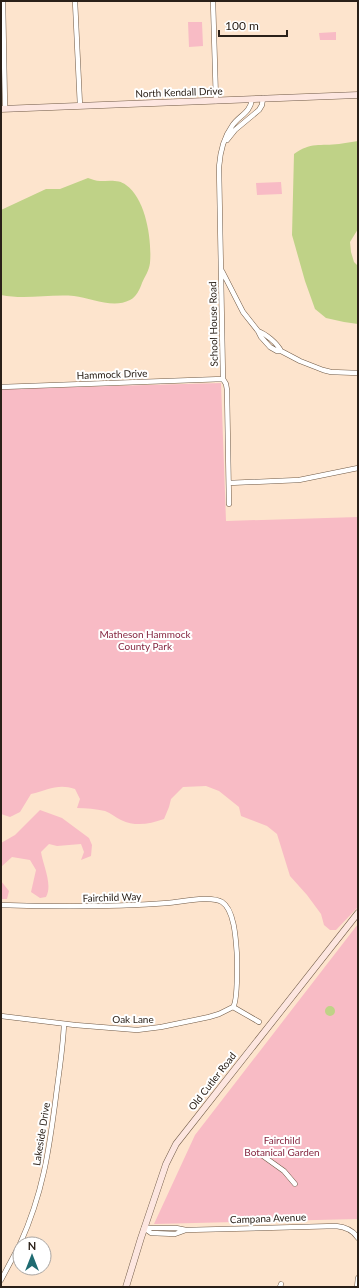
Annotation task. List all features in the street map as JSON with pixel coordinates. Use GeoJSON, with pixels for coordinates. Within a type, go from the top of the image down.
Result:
{"type":"FeatureCollection","features":[{"type":"Feature","properties":{"kind":"main road","name":"North Kendall Drive"},"geometry":{"type":"LineString","coordinates":[[3,108],[358,95]]}},
{"type":"Feature","properties":{"kind":"main road","name":"Old Cutler Road"},"geometry":{"type":"LineString","coordinates":[[126,1287],[166,1164],[180,1139],[358,912]]}},
{"type":"Feature","properties":{"kind":"street"},"geometry":{"type":"LineString","coordinates":[[2,1],[3,108]]}},
{"type":"Feature","properties":{"kind":"street"},"geometry":{"type":"LineString","coordinates":[[75,1],[80,106]]}},
{"type":"Feature","properties":{"kind":"street"},"geometry":{"type":"LineString","coordinates":[[213,1],[216,101]]}},
{"type":"Feature","properties":{"kind":"street","name":"School House Road"},"geometry":{"type":"LineString","coordinates":[[225,143],[235,130],[259,110],[262,105],[263,98]]}},
{"type":"Feature","properties":{"kind":"street","name":"School House Road"},"geometry":{"type":"LineString","coordinates":[[229,504],[227,390],[223,379],[218,171],[220,156],[232,125],[250,108],[252,99]]}},
{"type":"Feature","properties":{"kind":"street"},"geometry":{"type":"LineString","coordinates":[[221,270],[241,308],[258,331],[280,348],[281,351],[300,361],[323,370],[331,372],[358,373]]}},
{"type":"Feature","properties":{"kind":"street","name":"Hammock Drive"},"geometry":{"type":"LineString","coordinates":[[1,387],[223,379]]}},
{"type":"Feature","properties":{"kind":"street"},"geometry":{"type":"LineString","coordinates":[[229,483],[299,480],[358,468]]}},
{"type":"Feature","properties":{"kind":"street","name":"Fairchild Way"},"geometry":{"type":"LineString","coordinates":[[1,905],[62,907],[110,906],[209,899],[219,900],[226,906],[231,916],[236,943],[236,986],[235,1004],[233,1007]]}},
{"type":"Feature","properties":{"kind":"street"},"geometry":{"type":"LineString","coordinates":[[233,1007],[258,1022]]}},
{"type":"Feature","properties":{"kind":"street","name":"Oak Lane"},"geometry":{"type":"LineString","coordinates":[[1,1016],[128,1030],[151,1029],[209,1017],[233,1007]]}},
{"type":"Feature","properties":{"kind":"street","name":"Lakeside Drive"},"geometry":{"type":"LineString","coordinates":[[23,1236],[37,1201],[48,1155],[63,1045],[64,1024]]}},
{"type":"Feature","properties":{"kind":"street"},"geometry":{"type":"LineString","coordinates":[[263,1156],[284,1172],[295,1184]]}},
{"type":"Feature","properties":{"kind":"street","name":"Campana Avenue"},"geometry":{"type":"LineString","coordinates":[[144,1228],[176,1228],[186,1230],[340,1226],[349,1229],[355,1233],[358,1238]]}},
{"type":"Feature","properties":{"kind":"street","name":"Campana Avenue"},"geometry":{"type":"LineString","coordinates":[[144,1228],[151,1233],[162,1234],[178,1233],[186,1230]]}},
{"type":"Feature","properties":{"kind":"street","name":"Lakeside Drive"},"geometry":{"type":"LineString","coordinates":[[1,1280],[12,1259]]}},
{"type":"Feature","properties":{"kind":"street"},"geometry":{"type":"LineString","coordinates":[[357,1287],[358,1278]]}},
{"type":"Feature","properties":{"kind":"green space"},"geometry":{"type":"Polygon","coordinates":[[[188,22],[202,22],[203,46],[189,47],[188,22]]]}},
{"type":"Feature","properties":{"kind":"green space"},"geometry":{"type":"Polygon","coordinates":[[[336,32],[336,40],[320,40],[319,33],[336,32]]]}},
{"type":"Feature","properties":{"kind":"green space"},"geometry":{"type":"Polygon","coordinates":[[[281,182],[282,194],[257,195],[256,183],[281,182]]]}},
{"type":"Feature","properties":{"kind":"green space","name":"Matheson Hammock County Park"},"geometry":{"type":"Polygon","coordinates":[[[221,383],[226,521],[358,517],[358,907],[336,930],[330,930],[324,925],[321,914],[290,876],[277,834],[267,826],[241,816],[239,807],[219,791],[206,786],[183,787],[171,799],[164,819],[148,823],[132,824],[105,811],[77,808],[80,799],[75,789],[69,787],[58,787],[31,794],[20,812],[10,817],[1,814],[1,389],[221,383]]]}},
{"type":"Feature","properties":{"kind":"green space"},"geometry":{"type":"Polygon","coordinates":[[[40,810],[62,818],[89,838],[92,845],[91,856],[81,860],[84,852],[81,844],[57,846],[49,844],[41,852],[47,875],[48,892],[46,897],[40,898],[31,892],[36,870],[30,860],[12,857],[1,867],[1,843],[15,835],[40,810]]]}},
{"type":"Feature","properties":{"kind":"green space"},"geometry":{"type":"Polygon","coordinates":[[[1,881],[9,891],[7,899],[1,899],[1,881]]]}},
{"type":"Feature","properties":{"kind":"green space","name":"Fairchild Botanical Garden"},"geometry":{"type":"Polygon","coordinates":[[[358,924],[358,1219],[154,1224],[195,1135],[358,924]]]}},
{"type":"Feature","properties":{"kind":"shaded area"},"geometry":{"type":"Polygon","coordinates":[[[358,141],[358,229],[350,242],[354,262],[358,266],[358,324],[326,318],[315,309],[305,281],[292,235],[294,154],[311,146],[358,141]]]}},
{"type":"Feature","properties":{"kind":"shaded area"},"geometry":{"type":"Polygon","coordinates":[[[88,178],[98,181],[123,183],[133,191],[143,210],[149,232],[150,263],[148,271],[136,295],[130,300],[109,303],[74,296],[19,297],[1,295],[1,210],[46,189],[60,189],[88,178]]]}},
{"type":"Feature","properties":{"kind":"shaded area"},"geometry":{"type":"Polygon","coordinates":[[[330,1006],[335,1011],[330,1016],[325,1011],[330,1006]]]}}]}
